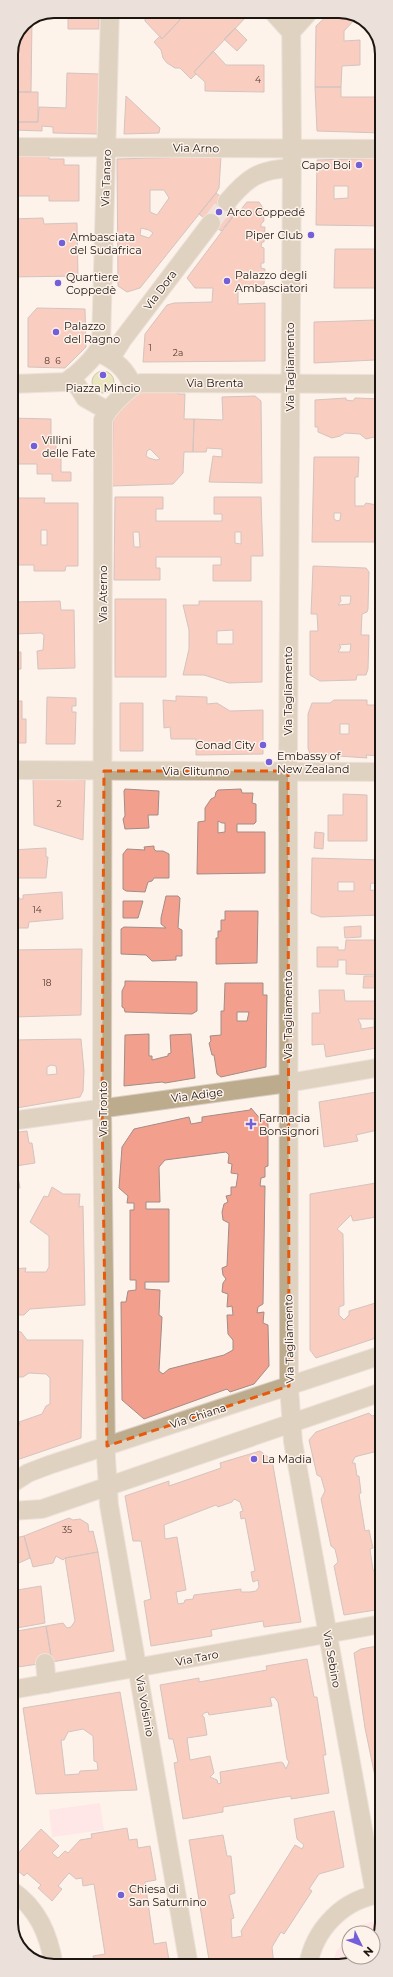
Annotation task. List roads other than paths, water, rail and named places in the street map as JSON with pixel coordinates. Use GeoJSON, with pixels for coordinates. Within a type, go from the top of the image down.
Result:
{"type":"FeatureCollection","features":[{"type":"Feature","properties":{"kind":"street","name":"Via Tanaro"},"geometry":{"type":"LineString","coordinates":[[103,351],[110,18]]}},
{"type":"Feature","properties":{"kind":"street"},"geometry":{"type":"LineString","coordinates":[[278,18],[291,32],[304,18]]}},
{"type":"Feature","properties":{"kind":"street","name":"Via Tagliamento"},"geometry":{"type":"LineString","coordinates":[[291,18],[292,168],[288,771],[288,1083],[291,1422]]}},
{"type":"Feature","properties":{"kind":"street","name":"Via Arno"},"geometry":{"type":"LineString","coordinates":[[18,147],[107,146],[375,149]]}},
{"type":"Feature","properties":{"kind":"street"},"geometry":{"type":"LineString","coordinates":[[227,202],[243,184],[254,175],[270,170],[292,168]]}},
{"type":"Feature","properties":{"kind":"street","name":"Via Dora"},"geometry":{"type":"LineString","coordinates":[[103,351],[120,344],[211,223]]}},
{"type":"Feature","properties":{"kind":"street"},"geometry":{"type":"LineString","coordinates":[[18,384],[67,380],[103,351],[124,370],[137,385],[106,414],[85,398],[67,380]]}},
{"type":"Feature","properties":{"kind":"street","name":"Via Brenta"},"geometry":{"type":"LineString","coordinates":[[137,385],[375,384]]}},
{"type":"Feature","properties":{"kind":"street","name":"Via Aterno"},"geometry":{"type":"LineString","coordinates":[[104,771],[102,424],[106,414]]}},
{"type":"Feature","properties":{"kind":"street","name":"Via Clitunno"},"geometry":{"type":"LineString","coordinates":[[18,770],[375,772]]}},
{"type":"Feature","properties":{"kind":"street","name":"Via Tronto"},"geometry":{"type":"LineString","coordinates":[[104,771],[102,1107],[107,1446]]}},
{"type":"Feature","properties":{"kind":"street","name":"Via Adige"},"geometry":{"type":"LineString","coordinates":[[18,1120],[102,1107],[288,1083],[375,1068]]}},
{"type":"Feature","properties":{"kind":"street","name":"Via Chiana"},"geometry":{"type":"LineString","coordinates":[[18,1479],[38,1469],[375,1357]]}},
{"type":"Feature","properties":{"kind":"street","name":"Via Chiana"},"geometry":{"type":"LineString","coordinates":[[20,1511],[50,1506],[375,1394]]}},
{"type":"Feature","properties":{"kind":"street","name":"Via Sebino"},"geometry":{"type":"LineString","coordinates":[[291,1422],[328,1633],[375,1878]]}},
{"type":"Feature","properties":{"kind":"street","name":"Via Volsinio"},"geometry":{"type":"LineString","coordinates":[[107,1446],[109,1505],[188,1959]]}},
{"type":"Feature","properties":{"kind":"street","name":"Via Taro"},"geometry":{"type":"LineString","coordinates":[[18,1689],[138,1669],[375,1625]]}},
{"type":"Feature","properties":{"kind":"street"},"geometry":{"type":"LineString","coordinates":[[45,1663],[47,1684]]}},
{"type":"Feature","properties":{"kind":"street"},"geometry":{"type":"LineString","coordinates":[[310,1959],[312,1950],[325,1925],[347,1906],[375,1895]]}},
{"type":"Feature","properties":{"kind":"street"},"geometry":{"type":"LineString","coordinates":[[18,1896],[32,1909],[42,1924],[51,1948],[53,1959]]}},
{"type":"Feature","properties":{"kind":"tunnel"},"geometry":{"type":"LineString","coordinates":[[211,223],[227,202]]}},
{"type":"Feature","properties":{"kind":"place","name":"Capo Boi"},"geometry":{"type":"Point","coordinates":[359,165]}},
{"type":"Feature","properties":{"kind":"place","name":"Arco Coppedé"},"geometry":{"type":"Point","coordinates":[219,212]}},
{"type":"Feature","properties":{"kind":"place","name":"Piper Club"},"geometry":{"type":"Point","coordinates":[311,235]}},
{"type":"Feature","properties":{"kind":"place","name":"Ambasciata del Sudafrica"},"geometry":{"type":"Point","coordinates":[62,243]}},
{"type":"Feature","properties":{"kind":"place","name":"Palazzo degli Ambasciatori"},"geometry":{"type":"Point","coordinates":[227,281]}},
{"type":"Feature","properties":{"kind":"place","name":"Quartiere Coppedè"},"geometry":{"type":"Point","coordinates":[58,283]}},
{"type":"Feature","properties":{"kind":"place","name":"Palazzo del Ragno"},"geometry":{"type":"Point","coordinates":[56,332]}},
{"type":"Feature","properties":{"kind":"place","name":"Piazza Mincio"},"geometry":{"type":"Point","coordinates":[103,375]}},
{"type":"Feature","properties":{"kind":"place","name":"Villini delle Fate"},"geometry":{"type":"Point","coordinates":[34,446]}},
{"type":"Feature","properties":{"kind":"place","name":"Conad City"},"geometry":{"type":"Point","coordinates":[263,745]}},
{"type":"Feature","properties":{"kind":"place","name":"Embassy of New Zealand"},"geometry":{"type":"Point","coordinates":[269,762]}},
{"type":"Feature","properties":{"kind":"place","name":"Farmacia Bonsignori"},"geometry":{"type":"Point","coordinates":[251,1124]}},
{"type":"Feature","properties":{"kind":"place","name":"La Madia"},"geometry":{"type":"Point","coordinates":[254,1459]}},
{"type":"Feature","properties":{"kind":"place","name":"Chiesa di San Saturnino"},"geometry":{"type":"Point","coordinates":[121,1895]}}]}
